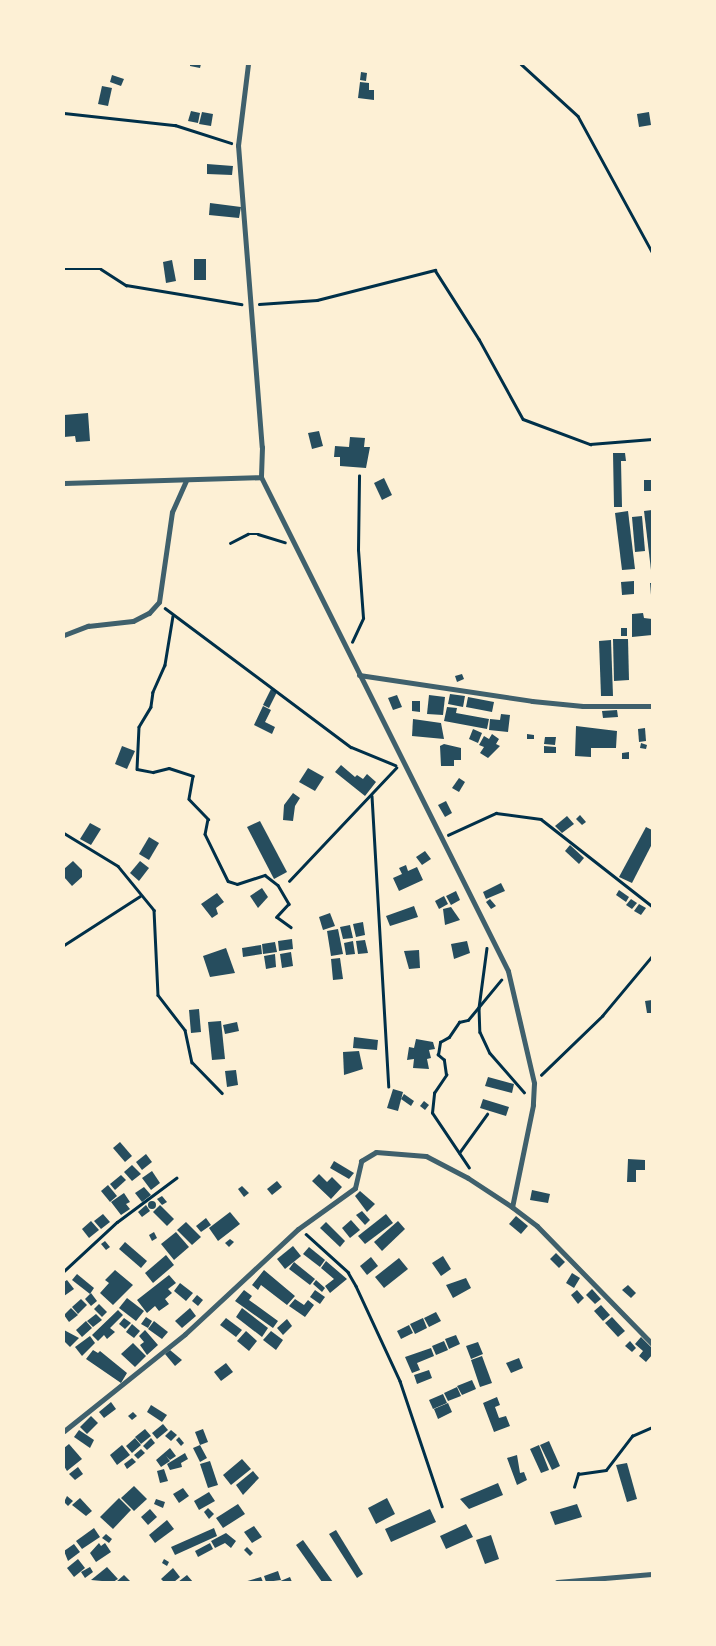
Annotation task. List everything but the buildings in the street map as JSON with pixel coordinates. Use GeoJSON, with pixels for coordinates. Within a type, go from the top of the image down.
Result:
{"type":"FeatureCollection","features":[{"type":"Feature","properties":{"kind":"street"},"geometry":{"type":"LineString","coordinates":[[248,64],[238,145],[262,447],[261,477],[347,654],[360,675],[397,754],[442,838],[508,971],[534,1082],[533,1105],[512,1207]]}},
{"type":"Feature","properties":{"kind":"street"},"geometry":{"type":"LineString","coordinates":[[64,483],[186,481],[261,477]]}},
{"type":"Feature","properties":{"kind":"street"},"geometry":{"type":"LineString","coordinates":[[64,635],[88,626],[133,621],[149,613],[159,602],[172,512],[186,481]]}},
{"type":"Feature","properties":{"kind":"street"},"geometry":{"type":"LineString","coordinates":[[360,675],[532,701],[583,706],[652,706]]}},
{"type":"Feature","properties":{"kind":"street"},"geometry":{"type":"LineString","coordinates":[[64,1431],[185,1334],[298,1229],[355,1188],[361,1161],[376,1152],[426,1156],[468,1178],[512,1207],[537,1226],[652,1344]]}},
{"type":"Feature","properties":{"kind":"street"},"geometry":{"type":"LineString","coordinates":[[557,1582],[652,1574]]}},
{"type":"Feature","properties":{"kind":"path"},"geometry":{"type":"LineString","coordinates":[[521,64],[578,116],[652,252]]}},
{"type":"Feature","properties":{"kind":"path"},"geometry":{"type":"LineString","coordinates":[[64,113],[175,125],[238,145]]}},
{"type":"Feature","properties":{"kind":"path"},"geometry":{"type":"LineString","coordinates":[[64,269],[101,269],[126,284],[250,305],[317,300],[435,270],[479,339],[523,419],[590,444],[652,439]]}},
{"type":"Feature","properties":{"kind":"path"},"geometry":{"type":"LineString","coordinates":[[347,654],[363,618],[358,550],[360,476]]}},
{"type":"Feature","properties":{"kind":"path"},"geometry":{"type":"LineString","coordinates":[[230,543],[248,534],[258,534],[292,543]]}},
{"type":"Feature","properties":{"kind":"path"},"geometry":{"type":"LineString","coordinates":[[159,602],[173,616],[351,747],[398,766]]}},
{"type":"Feature","properties":{"kind":"path"},"geometry":{"type":"LineString","coordinates":[[173,616],[165,665],[153,692],[150,707],[139,727],[136,769],[153,772],[169,768],[193,776],[189,799],[208,819],[205,834],[228,881],[238,884],[265,875],[278,885],[289,904],[277,917],[291,927]]}},
{"type":"Feature","properties":{"kind":"path"},"geometry":{"type":"LineString","coordinates":[[289,881],[372,796],[398,766],[397,754]]}},
{"type":"Feature","properties":{"kind":"path"},"geometry":{"type":"LineString","coordinates":[[372,796],[389,1086]]}},
{"type":"Feature","properties":{"kind":"path"},"geometry":{"type":"LineString","coordinates":[[442,838],[496,812],[541,819],[652,906]]}},
{"type":"Feature","properties":{"kind":"path"},"geometry":{"type":"LineString","coordinates":[[64,833],[118,866],[140,896],[154,910],[158,995],[185,1030],[192,1062],[222,1093]]}},
{"type":"Feature","properties":{"kind":"path"},"geometry":{"type":"LineString","coordinates":[[64,945],[140,896]]}},
{"type":"Feature","properties":{"kind":"path"},"geometry":{"type":"LineString","coordinates":[[489,930],[480,1004],[480,1032],[490,1053],[533,1105]]}},
{"type":"Feature","properties":{"kind":"path"},"geometry":{"type":"LineString","coordinates":[[534,1082],[602,1016],[652,956]]}},
{"type":"Feature","properties":{"kind":"path"},"geometry":{"type":"LineString","coordinates":[[471,1170],[432,1113],[434,1093],[446,1075],[444,1060],[438,1055],[440,1042],[449,1037],[459,1022],[468,1020],[508,971]]}},
{"type":"Feature","properties":{"kind":"path"},"geometry":{"type":"LineString","coordinates":[[459,1153],[487,1114]]}},
{"type":"Feature","properties":{"kind":"path"},"geometry":{"type":"LineString","coordinates":[[64,1271],[117,1222],[176,1178]]}},
{"type":"Feature","properties":{"kind":"path"},"geometry":{"type":"LineString","coordinates":[[298,1229],[348,1272],[356,1286],[400,1381],[442,1506]]}},
{"type":"Feature","properties":{"kind":"path"},"geometry":{"type":"LineString","coordinates":[[574,1488],[578,1474],[606,1470],[632,1436],[652,1427]]}}]}
